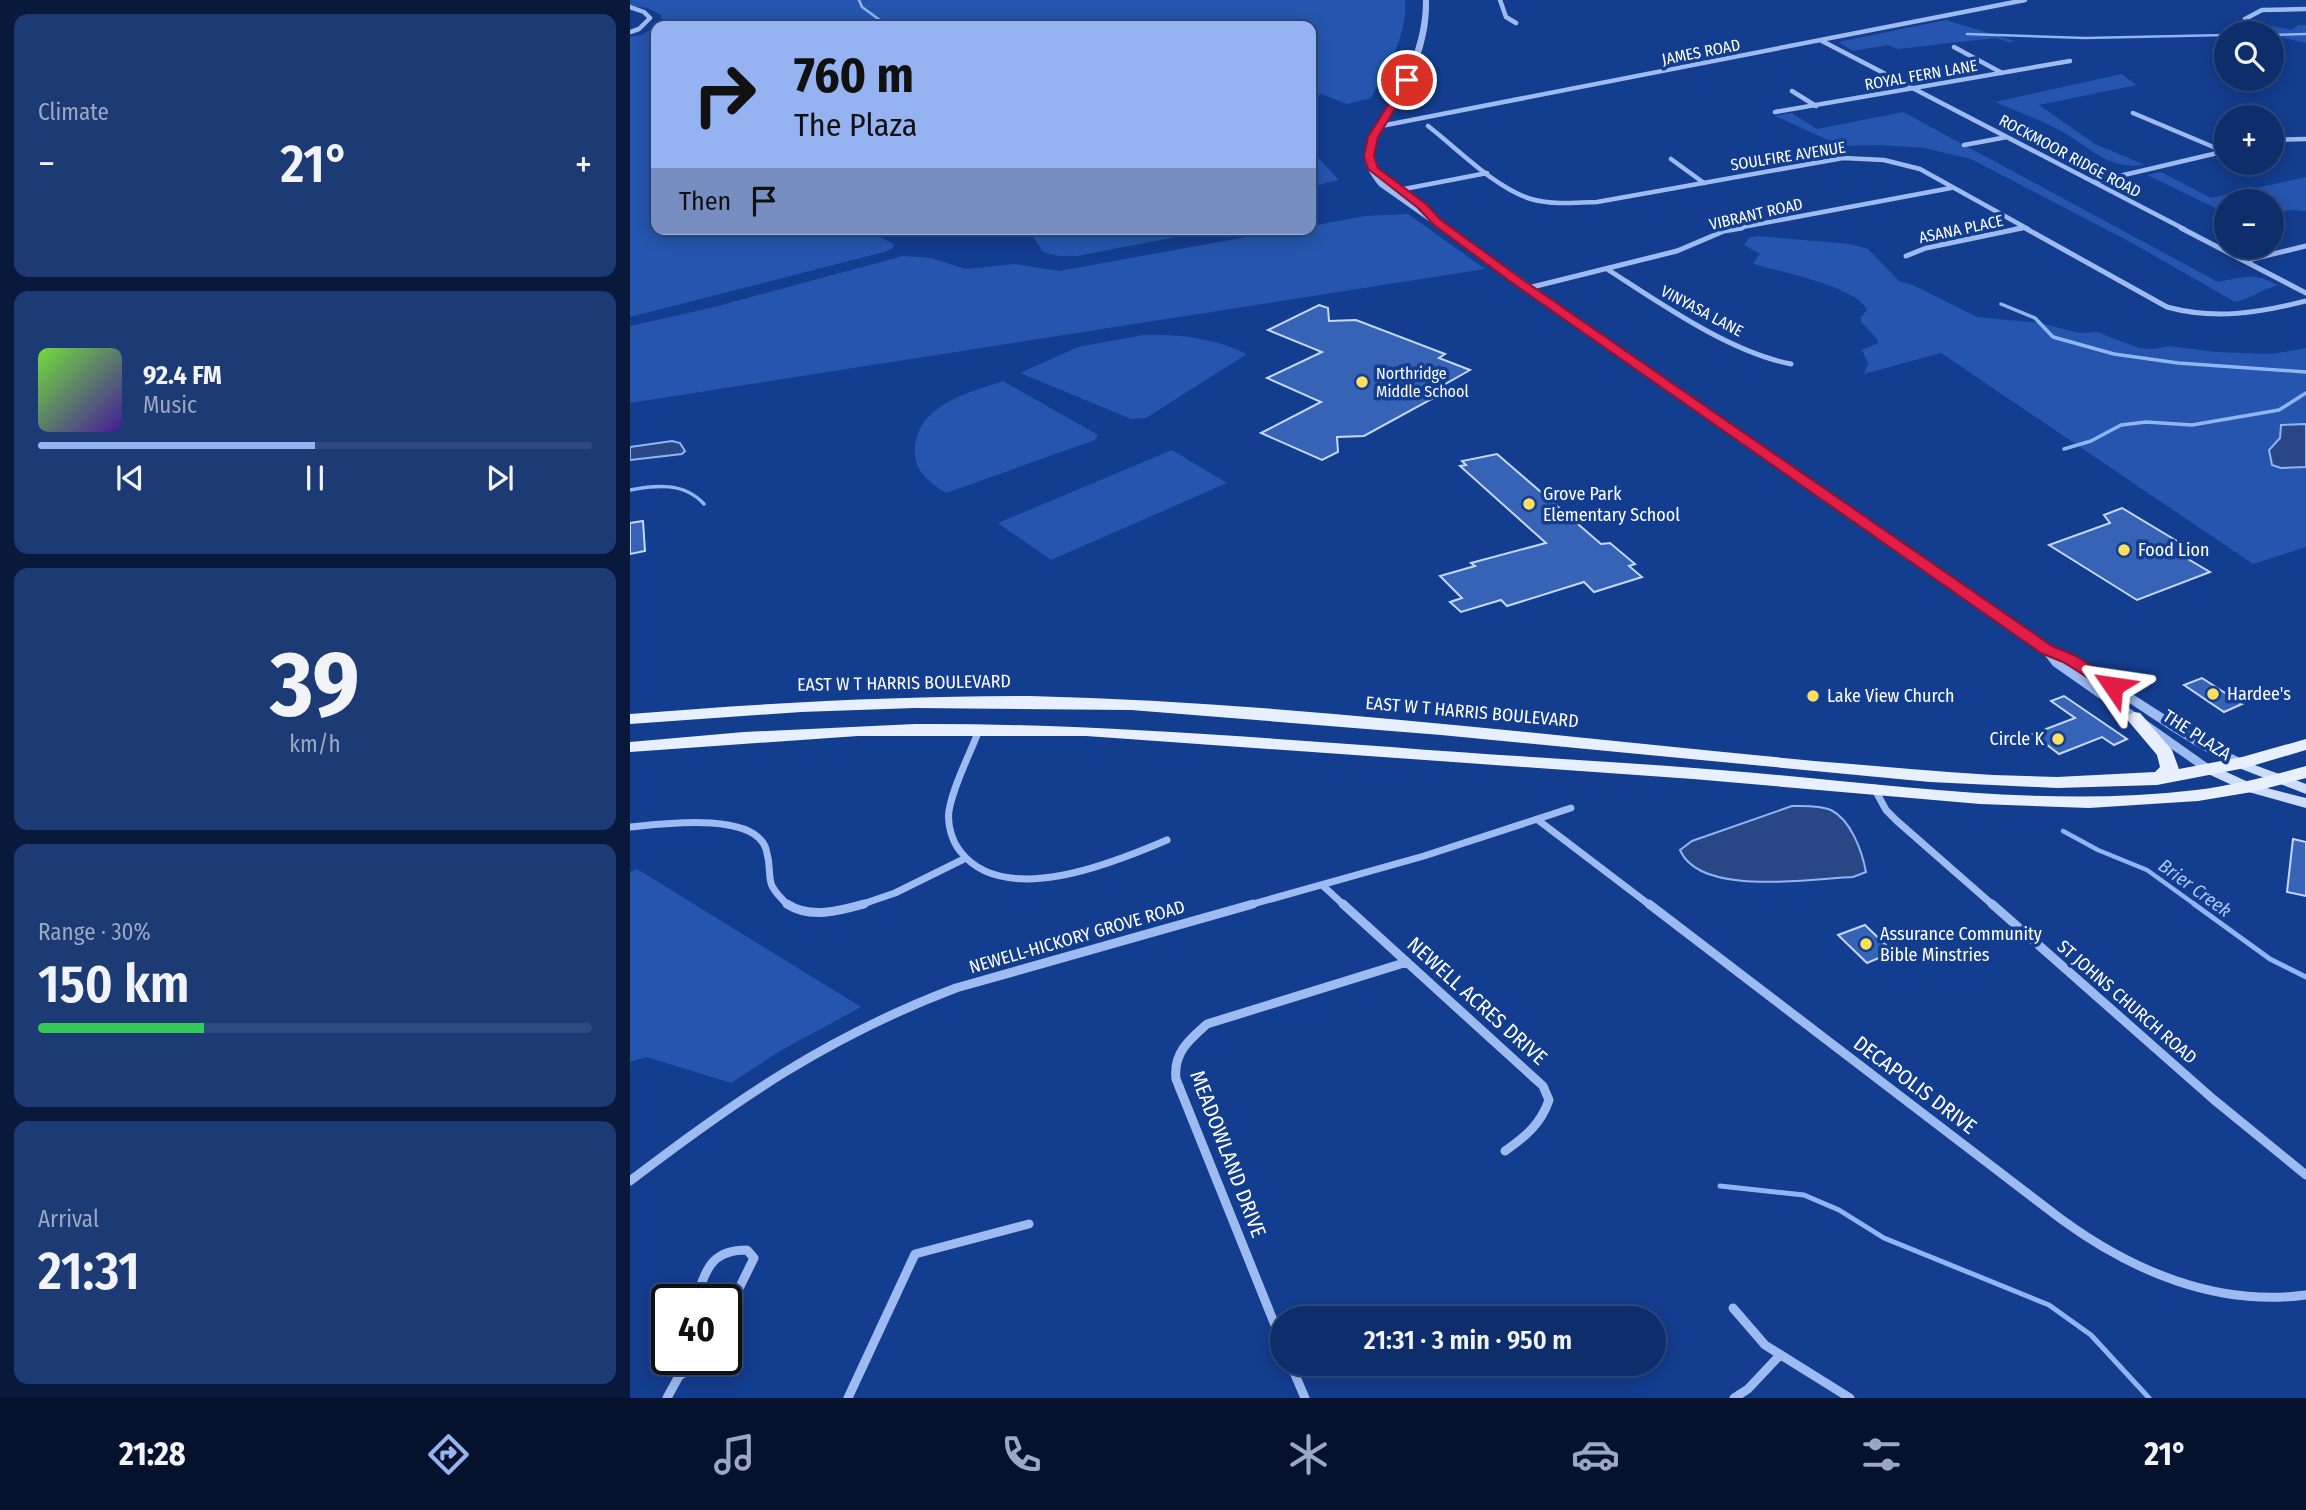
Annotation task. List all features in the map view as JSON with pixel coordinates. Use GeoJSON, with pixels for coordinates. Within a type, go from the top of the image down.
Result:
{"type":"FeatureCollection","features":[{"type":"Feature","properties":{"kind":"main road","name":"EAST W T HARRIS BOULEVARD"},"geometry":{"type":"LineString","coordinates":[[630,719],[842,704],[1086,703],[1279,716],[1976,780],[2073,783],[2157,779],[2211,770],[2241,764],[2306,744]]}},
{"type":"Feature","properties":{"kind":"main road"},"geometry":{"type":"LineString","coordinates":[[2134,717],[2169,759],[2170,769],[2157,779]]}},
{"type":"Feature","properties":{"kind":"main road"},"geometry":{"type":"LineString","coordinates":[[630,747],[793,734],[979,729],[1156,735],[1874,788],[2008,802],[2162,800],[2250,788],[2306,772]]}},
{"type":"Feature","properties":{"kind":"main road","name":"THE PLAZA"},"geometry":{"type":"LineString","coordinates":[[2241,764],[2306,789]]}},
{"type":"Feature","properties":{"kind":"main road","name":"THE PLAZA"},"geometry":{"type":"LineString","coordinates":[[2211,770],[2250,788],[2306,803]]}},
{"type":"Feature","properties":{"kind":"street"},"geometry":{"type":"LineString","coordinates":[[1374,169],[1370,149],[1406,84],[1420,49],[1427,16],[1426,0]]}},
{"type":"Feature","properties":{"kind":"street"},"geometry":{"type":"LineString","coordinates":[[1500,0],[1506,17],[1516,23]]}},
{"type":"Feature","properties":{"kind":"street","name":"JAMES ROAD"},"geometry":{"type":"LineString","coordinates":[[1381,126],[2025,0]]}},
{"type":"Feature","properties":{"kind":"street"},"geometry":{"type":"LineString","coordinates":[[630,7],[642,10],[650,18],[639,29],[630,32]]}},
{"type":"Feature","properties":{"kind":"street"},"geometry":{"type":"LineString","coordinates":[[2245,19],[2262,10],[2306,9]]}},
{"type":"Feature","properties":{"kind":"street","name":"ROCKMOOR RIDGE ROAD"},"geometry":{"type":"LineString","coordinates":[[1822,40],[2306,293]]}},
{"type":"Feature","properties":{"kind":"street"},"geometry":{"type":"LineString","coordinates":[[1954,47],[2003,74]]}},
{"type":"Feature","properties":{"kind":"street","name":"ROYAL FERN LANE"},"geometry":{"type":"LineString","coordinates":[[1775,112],[2070,61]]}},
{"type":"Feature","properties":{"kind":"street"},"geometry":{"type":"LineString","coordinates":[[1792,91],[1816,106]]}},
{"type":"Feature","properties":{"kind":"street"},"geometry":{"type":"LineString","coordinates":[[2133,113],[2214,146]]}},
{"type":"Feature","properties":{"kind":"street","name":"SOULFIRE AVENUE"},"geometry":{"type":"LineString","coordinates":[[1428,126],[1519,195],[1564,204],[1597,202],[1828,160],[1859,158],[1907,164],[2151,300],[2184,312],[2212,317],[2238,316],[2306,301]]}},
{"type":"Feature","properties":{"kind":"street"},"geometry":{"type":"LineString","coordinates":[[1964,145],[2007,136]]}},
{"type":"Feature","properties":{"kind":"street"},"geometry":{"type":"LineString","coordinates":[[2284,140],[2306,139]]}},
{"type":"Feature","properties":{"kind":"street"},"geometry":{"type":"LineString","coordinates":[[2094,182],[2214,154]]}},
{"type":"Feature","properties":{"kind":"street"},"geometry":{"type":"LineString","coordinates":[[1671,159],[1704,183]]}},
{"type":"Feature","properties":{"kind":"street","name":"THE PLAZA"},"geometry":{"type":"LineString","coordinates":[[1374,169],[1422,206],[1437,222]]}},
{"type":"Feature","properties":{"kind":"street","name":"THE PLAZA"},"geometry":{"type":"LineString","coordinates":[[1374,169],[1374,176],[1391,192],[2046,650],[2069,659],[2202,744],[2241,764]]}},
{"type":"Feature","properties":{"kind":"street"},"geometry":{"type":"LineString","coordinates":[[1399,190],[1487,173]]}},
{"type":"Feature","properties":{"kind":"street","name":"VIBRANT ROAD"},"geometry":{"type":"LineString","coordinates":[[1528,288],[1677,251],[1724,231],[1952,187]]}},
{"type":"Feature","properties":{"kind":"street","name":"ASANA PLACE"},"geometry":{"type":"LineString","coordinates":[[1906,256],[1926,248],[2023,228]]}},
{"type":"Feature","properties":{"kind":"street"},"geometry":{"type":"LineString","coordinates":[[2244,261],[2306,246]]}},
{"type":"Feature","properties":{"kind":"street","name":"VINYASA LANE"},"geometry":{"type":"LineString","coordinates":[[1607,269],[1688,320],[1771,360],[1791,364]]}},
{"type":"Feature","properties":{"kind":"street","name":"THE PLAZA"},"geometry":{"type":"LineString","coordinates":[[2046,650],[2057,663],[2211,770]]}},
{"type":"Feature","properties":{"kind":"street"},"geometry":{"type":"LineString","coordinates":[[979,729],[949,810],[951,834],[964,859],[999,876],[1053,878],[1109,864],[1167,840]]}},
{"type":"Feature","properties":{"kind":"street","name":"ST JOHNS CHURCH ROAD"},"geometry":{"type":"LineString","coordinates":[[1874,788],[1886,810],[1897,821],[2213,1099],[2306,1175]]}},
{"type":"Feature","properties":{"kind":"street","name":"NEWELL-HICKORY GROVE ROAD"},"geometry":{"type":"LineString","coordinates":[[630,1181],[747,1093],[826,1044],[893,1011],[956,988],[1322,885],[1571,808]]}},
{"type":"Feature","properties":{"kind":"street","name":"DECAPOLIS DRIVE"},"geometry":{"type":"LineString","coordinates":[[1538,820],[2031,1196],[2112,1253],[2153,1272],[2199,1288],[2252,1297],[2306,1295]]}},
{"type":"Feature","properties":{"kind":"street"},"geometry":{"type":"LineString","coordinates":[[630,827],[715,825],[751,832],[760,837],[766,846],[769,880],[773,890],[787,905],[803,910],[834,912],[863,906],[964,859]]}},
{"type":"Feature","properties":{"kind":"street","name":"NEWELL ACRES DRIVE"},"geometry":{"type":"LineString","coordinates":[[1322,885],[1537,1078],[1548,1096],[1544,1116],[1539,1125],[1504,1151]]}},
{"type":"Feature","properties":{"kind":"street","name":"MEADOWLAND DRIVE"},"geometry":{"type":"LineString","coordinates":[[1270,1313],[1176,1079],[1177,1058],[1193,1034],[1215,1020],[1407,962]]}},
{"type":"Feature","properties":{"kind":"street"},"geometry":{"type":"LineString","coordinates":[[848,1398],[915,1254],[1028,1224]]}},
{"type":"Feature","properties":{"kind":"street"},"geometry":{"type":"LineString","coordinates":[[703,1284],[716,1256],[730,1248],[747,1250],[754,1258],[741,1284]]}},
{"type":"Feature","properties":{"kind":"street"},"geometry":{"type":"LineString","coordinates":[[1734,1308],[1751,1332],[1780,1355],[1850,1398]]}},
{"type":"Feature","properties":{"kind":"street"},"geometry":{"type":"LineString","coordinates":[[1734,1398],[1748,1389],[1780,1355]]}},
{"type":"Feature","properties":{"kind":"street"},"geometry":{"type":"LineString","coordinates":[[667,1398],[679,1376]]}},
{"type":"Feature","properties":{"kind":"street"},"geometry":{"type":"LineString","coordinates":[[1296,1376],[1305,1398]]}},
{"type":"Feature","properties":{"kind":"shaded area"},"geometry":{"type":"Polygon","coordinates":[[[630,0],[1405,0],[1405,13],[1395,51],[1371,98],[1347,104],[1322,94],[1316,96],[1316,21],[662,21],[661,15],[648,8],[630,6],[630,0]]]}},
{"type":"Feature","properties":{"kind":"shaded area"},"geometry":{"type":"Polygon","coordinates":[[[1946,20],[2015,41],[1995,38],[1898,49],[1888,45],[1853,51],[1838,42],[1946,20]]]}},
{"type":"Feature","properties":{"kind":"shaded area"},"geometry":{"type":"Polygon","coordinates":[[[2298,25],[2306,25],[2306,43],[2284,38],[2284,28],[2292,30],[2298,25]]]}},
{"type":"Feature","properties":{"kind":"shaded area"},"geometry":{"type":"Polygon","coordinates":[[[651,29],[651,235],[877,235],[894,244],[893,248],[630,317],[630,37],[642,35],[651,29]]]}},
{"type":"Feature","properties":{"kind":"shaded area"},"geometry":{"type":"Polygon","coordinates":[[[2122,74],[2136,85],[2039,105],[2095,144],[2145,165],[2132,166],[2110,161],[2061,131],[1995,102],[2122,74]]]}},
{"type":"Feature","properties":{"kind":"shaded area"},"geometry":{"type":"Polygon","coordinates":[[[1903,112],[2218,282],[2255,277],[2278,285],[2235,302],[2132,243],[1971,159],[1924,148],[1841,146],[1775,116],[1792,113],[1817,129],[1903,112]]]}},
{"type":"Feature","properties":{"kind":"shaded area"},"geometry":{"type":"Polygon","coordinates":[[[1316,155],[1339,180],[1316,186],[1316,155]]]}},
{"type":"Feature","properties":{"kind":"shaded area"},"geometry":{"type":"Polygon","coordinates":[[[2161,172],[2214,197],[2214,207],[2147,175],[2161,172]]]}},
{"type":"Feature","properties":{"kind":"shaded area"},"geometry":{"type":"Polygon","coordinates":[[[2306,177],[2306,211],[2284,211],[2284,189],[2252,189],[2306,177]]]}},
{"type":"Feature","properties":{"kind":"shaded area"},"geometry":{"type":"Polygon","coordinates":[[[1408,214],[1485,269],[630,403],[630,326],[710,308],[903,256],[931,258],[966,269],[1015,264],[1059,271],[1257,235],[1316,235],[1316,225],[1365,216],[1408,214]]]}},
{"type":"Feature","properties":{"kind":"shaded area"},"geometry":{"type":"Polygon","coordinates":[[[1032,235],[1187,235],[1077,256],[1058,256],[1043,252],[1032,235]]]}},
{"type":"Feature","properties":{"kind":"shaded area"},"geometry":{"type":"Polygon","coordinates":[[[1758,236],[1850,244],[1868,249],[1899,281],[1913,285],[1977,317],[2040,323],[2079,333],[2097,332],[2139,348],[2169,346],[2216,352],[2272,354],[2306,348],[2306,547],[2253,564],[1941,353],[1864,374],[1868,363],[1862,350],[1878,343],[1861,322],[1861,317],[1867,310],[1861,302],[1818,281],[1753,263],[1760,254],[1744,245],[1749,238],[1758,236]]]}},
{"type":"Feature","properties":{"kind":"shaded area"},"geometry":{"type":"Polygon","coordinates":[[[1143,335],[1196,338],[1247,354],[1146,418],[1131,419],[1020,373],[1078,347],[1143,335]]]}},
{"type":"Feature","properties":{"kind":"shaded area"},"geometry":{"type":"Polygon","coordinates":[[[1003,381],[1098,435],[1095,440],[946,493],[929,481],[917,465],[917,436],[933,412],[959,397],[1003,381]]]}},
{"type":"Feature","properties":{"kind":"shaded area"},"geometry":{"type":"Polygon","coordinates":[[[2306,424],[2306,467],[2281,468],[2272,465],[2269,450],[2280,438],[2281,425],[2306,424]]]}},
{"type":"Feature","properties":{"kind":"shaded area"},"geometry":{"type":"Polygon","coordinates":[[[672,441],[680,443],[685,451],[682,454],[630,460],[630,447],[672,441]]]}},
{"type":"Feature","properties":{"kind":"shaded area"},"geometry":{"type":"Polygon","coordinates":[[[1172,450],[1227,483],[1051,560],[998,523],[1172,450]]]}},
{"type":"Feature","properties":{"kind":"shaded area"},"geometry":{"type":"Polygon","coordinates":[[[1792,806],[1822,807],[1838,815],[1850,828],[1866,872],[1853,877],[1784,882],[1732,880],[1709,874],[1691,865],[1680,850],[1692,841],[1792,806]]]}},
{"type":"Feature","properties":{"kind":"shaded area"},"geometry":{"type":"Polygon","coordinates":[[[637,869],[861,1007],[780,1051],[731,1083],[647,1057],[630,1062],[630,872],[637,869]]]}},
{"type":"Feature","properties":{"kind":"building","name":"Northridge Middle School"},"geometry":{"type":"Polygon","coordinates":[[[1319,305],[1328,308],[1329,321],[1356,320],[1445,354],[1439,358],[1470,370],[1442,386],[1450,389],[1364,436],[1337,437],[1338,452],[1322,460],[1261,433],[1321,402],[1267,378],[1322,352],[1268,330],[1319,305]]]}},
{"type":"Feature","properties":{"kind":"building","name":"Grove Park Elementary School"},"geometry":{"type":"Polygon","coordinates":[[[1497,454],[1601,544],[1610,543],[1635,564],[1629,566],[1642,577],[1594,592],[1584,582],[1507,606],[1501,600],[1461,612],[1450,602],[1462,598],[1440,576],[1475,566],[1471,563],[1546,543],[1460,466],[1466,465],[1462,461],[1497,454]]]}},
{"type":"Feature","properties":{"kind":"building","name":"Food Lion"},"geometry":{"type":"Polygon","coordinates":[[[2122,508],[2200,555],[2188,559],[2210,572],[2137,600],[2049,545],[2110,523],[2104,515],[2122,508]]]}},
{"type":"Feature","properties":{"kind":"building"},"geometry":{"type":"Polygon","coordinates":[[[643,521],[645,551],[630,554],[630,523],[643,521]]]}},
{"type":"Feature","properties":{"kind":"building","name":"Hardee's"},"geometry":{"type":"Polygon","coordinates":[[[2202,678],[2242,704],[2224,712],[2184,685],[2202,678]]]}},
{"type":"Feature","properties":{"kind":"building"},"geometry":{"type":"Polygon","coordinates":[[[2064,696],[2127,739],[2114,745],[2102,737],[2059,754],[2033,734],[2075,718],[2051,701],[2064,696]]]}},
{"type":"Feature","properties":{"kind":"building"},"geometry":{"type":"Polygon","coordinates":[[[2293,839],[2306,842],[2306,896],[2287,892],[2293,839]]]}},
{"type":"Feature","properties":{"kind":"building","name":"Assurance Community Bible Minstries"},"geometry":{"type":"Polygon","coordinates":[[[1865,925],[1893,952],[1867,963],[1838,935],[1865,925]]]}},
{"type":"Feature","properties":{"kind":"waterway"},"geometry":{"type":"LineString","coordinates":[[859,0],[862,7],[881,21]]}},
{"type":"Feature","properties":{"kind":"waterway"},"geometry":{"type":"LineString","coordinates":[[1967,34],[2085,38],[2214,35]]}},
{"type":"Feature","properties":{"kind":"waterway"},"geometry":{"type":"LineString","coordinates":[[2284,35],[2306,34]]}},
{"type":"Feature","properties":{"kind":"waterway"},"geometry":{"type":"LineString","coordinates":[[2001,304],[2035,318],[2053,337],[2114,354],[2178,363],[2306,372]]}},
{"type":"Feature","properties":{"kind":"waterway"},"geometry":{"type":"LineString","coordinates":[[2064,449],[2091,441],[2121,425],[2146,422],[2192,425],[2279,410],[2306,393]]}},
{"type":"Feature","properties":{"kind":"waterway"},"geometry":{"type":"LineString","coordinates":[[630,490],[669,487],[688,492],[704,504]]}},
{"type":"Feature","properties":{"kind":"waterway","name":"Brier Creek"},"geometry":{"type":"LineString","coordinates":[[2063,831],[2098,850],[2147,870],[2197,906]]}},
{"type":"Feature","properties":{"kind":"waterway","name":"Brier Creek"},"geometry":{"type":"LineString","coordinates":[[2194,904],[2270,959],[2306,977]]}},
{"type":"Feature","properties":{"kind":"waterway"},"geometry":{"type":"LineString","coordinates":[[1720,1186],[1804,1195],[1839,1210],[1884,1238],[2049,1305],[2091,1335],[2149,1398]]}},
{"type":"Feature","properties":{"kind":"place","name":"Northridge Middle School"},"geometry":{"type":"Point","coordinates":[1362,382]}},
{"type":"Feature","properties":{"kind":"place","name":"Grove Park Elementary School"},"geometry":{"type":"Point","coordinates":[1529,504]}},
{"type":"Feature","properties":{"kind":"place","name":"Food Lion"},"geometry":{"type":"Point","coordinates":[2124,550]}},
{"type":"Feature","properties":{"kind":"place","name":"Hardee's"},"geometry":{"type":"Point","coordinates":[2213,694]}},
{"type":"Feature","properties":{"kind":"place","name":"Lake View Church"},"geometry":{"type":"Point","coordinates":[1813,696]}},
{"type":"Feature","properties":{"kind":"place","name":"Circle K"},"geometry":{"type":"Point","coordinates":[2058,739]}},
{"type":"Feature","properties":{"kind":"place","name":"Assurance Community Bible Minstries"},"geometry":{"type":"Point","coordinates":[1866,944]}},
{"type":"Feature","properties":{"kind":"route"},"geometry":{"type":"LineString","coordinates":[[1407,80],[1373,137],[1370,149],[1369,156],[1374,169],[1389,182],[1422,206],[1437,222],[1515,280],[1840,507],[2046,650],[2069,659],[2113,686]]}}]}
